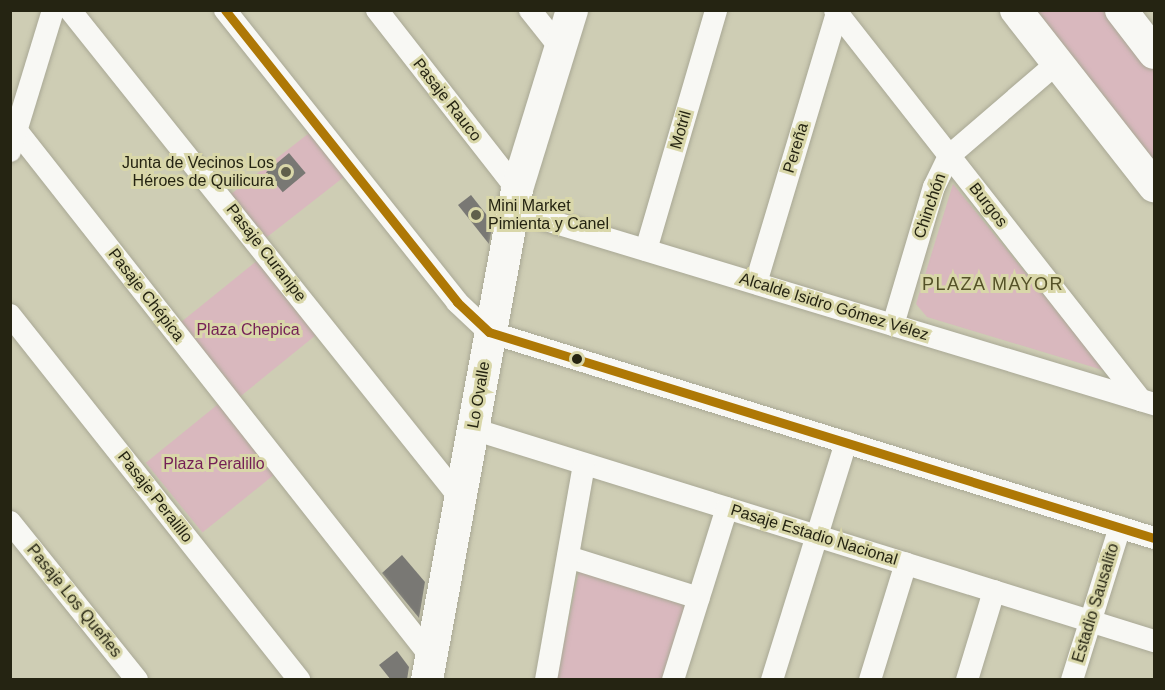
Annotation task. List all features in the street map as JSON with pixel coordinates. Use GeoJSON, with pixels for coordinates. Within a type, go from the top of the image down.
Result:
{"type":"FeatureCollection","features":[{"type":"Feature","properties":{"kind":"street"},"geometry":{"type":"LineString","coordinates":[[14,141],[53,10]]}},
{"type":"Feature","properties":{"kind":"street","name":"Pasaje Curanipe"},"geometry":{"type":"LineString","coordinates":[[70,10],[460,498]]}},
{"type":"Feature","properties":{"kind":"street"},"geometry":{"type":"LineString","coordinates":[[225,10],[457,302],[489,332],[1155,538]]}},
{"type":"Feature","properties":{"kind":"street","name":"Pasaje Rauco"},"geometry":{"type":"LineString","coordinates":[[377,10],[515,199]]}},
{"type":"Feature","properties":{"kind":"street"},"geometry":{"type":"LineString","coordinates":[[530,10],[561,49]]}},
{"type":"Feature","properties":{"kind":"street","name":"Lo Ovalle"},"geometry":{"type":"LineString","coordinates":[[429,668],[515,199],[572,10]]}},
{"type":"Feature","properties":{"kind":"street","name":"Motril"},"geometry":{"type":"LineString","coordinates":[[646,250],[716,10]]}},
{"type":"Feature","properties":{"kind":"street"},"geometry":{"type":"LineString","coordinates":[[1016,10],[1155,186]]}},
{"type":"Feature","properties":{"kind":"street"},"geometry":{"type":"LineString","coordinates":[[1121,10],[1155,53]]}},
{"type":"Feature","properties":{"kind":"street","name":"Burgos"},"geometry":{"type":"LineString","coordinates":[[836,12],[1148,402]]}},
{"type":"Feature","properties":{"kind":"street","name":"Pereña"},"geometry":{"type":"LineString","coordinates":[[756,284],[836,12]]}},
{"type":"Feature","properties":{"kind":"street","name":"Chinchón"},"geometry":{"type":"LineString","coordinates":[[892,325],[934,186],[950,156],[1057,63]]}},
{"type":"Feature","properties":{"kind":"street","name":"Pasaje Chépica"},"geometry":{"type":"LineString","coordinates":[[14,141],[429,668]]}},
{"type":"Feature","properties":{"kind":"street","name":"Alcalde Isidro Gómez Vélez"},"geometry":{"type":"LineString","coordinates":[[515,199],[646,250],[1148,402]]}},
{"type":"Feature","properties":{"kind":"street","name":"Pasaje Peralillo"},"geometry":{"type":"LineString","coordinates":[[10,315],[299,680]]}},
{"type":"Feature","properties":{"kind":"street","name":"Pasaje Estadio Nacional"},"geometry":{"type":"LineString","coordinates":[[473,429],[1155,641]]}},
{"type":"Feature","properties":{"kind":"street"},"geometry":{"type":"LineString","coordinates":[[772,680],[846,442]]}},
{"type":"Feature","properties":{"kind":"street"},"geometry":{"type":"LineString","coordinates":[[546,680],[584,464]]}},
{"type":"Feature","properties":{"kind":"street"},"geometry":{"type":"LineString","coordinates":[[673,680],[727,508]]}},
{"type":"Feature","properties":{"kind":"street","name":"Pasaje Los Queñes"},"geometry":{"type":"LineString","coordinates":[[10,522],[137,680]]}},
{"type":"Feature","properties":{"kind":"street","name":"Estadio Sausalito"},"geometry":{"type":"LineString","coordinates":[[1072,680],[1120,527]]}},
{"type":"Feature","properties":{"kind":"street"},"geometry":{"type":"LineString","coordinates":[[568,557],[699,598]]}},
{"type":"Feature","properties":{"kind":"street"},"geometry":{"type":"LineString","coordinates":[[870,680],[906,563]]}},
{"type":"Feature","properties":{"kind":"street"},"geometry":{"type":"LineString","coordinates":[[967,680],[994,591]]}},
{"type":"Feature","properties":{"kind":"green space"},"geometry":{"type":"Polygon","coordinates":[[[1032,11],[1109,11],[1154,68],[1154,166],[1032,11]]]}},
{"type":"Feature","properties":{"kind":"green space"},"geometry":{"type":"Polygon","coordinates":[[[313,130],[347,174],[266,238],[231,194],[313,130]]]}},
{"type":"Feature","properties":{"kind":"green space"},"geometry":{"type":"Polygon","coordinates":[[[953,184],[1106,371],[927,317],[916,304],[953,184]]]}},
{"type":"Feature","properties":{"kind":"green space","name":"Plaza Chepica"},"geometry":{"type":"Polygon","coordinates":[[[259,259],[319,333],[239,398],[179,324],[259,259]]]}},
{"type":"Feature","properties":{"kind":"green space","name":"Plaza Peralillo"},"geometry":{"type":"Polygon","coordinates":[[[222,401],[279,471],[202,533],[146,463],[222,401]]]}},
{"type":"Feature","properties":{"kind":"green space"},"geometry":{"type":"Polygon","coordinates":[[[579,571],[690,607],[667,679],[556,680],[579,571]]]}},
{"type":"Feature","properties":{"kind":"building","name":"Junta de Vecinos Los Héroes de Quilicura"},"geometry":{"type":"Polygon","coordinates":[[[289,153],[306,173],[283,192],[266,172],[289,153]]]}},
{"type":"Feature","properties":{"kind":"building","name":"Mini Market Pimienta y Canel"},"geometry":{"type":"Polygon","coordinates":[[[471,195],[493,223],[489,244],[458,205],[471,195]]]}},
{"type":"Feature","properties":{"kind":"building"},"geometry":{"type":"Polygon","coordinates":[[[402,555],[425,582],[419,618],[382,573],[402,555]]]}},
{"type":"Feature","properties":{"kind":"building"},"geometry":{"type":"Polygon","coordinates":[[[397,651],[409,667],[407,680],[391,680],[379,665],[397,651]]]}},
{"type":"Feature","properties":{"kind":"transit line"},"geometry":{"type":"LineString","coordinates":[[225,10],[457,302],[489,332],[1154,538]]}},
{"type":"Feature","properties":{"kind":"place","name":"Junta de Vecinos Los Héroes de Quilicura"},"geometry":{"type":"Point","coordinates":[286,172]}},
{"type":"Feature","properties":{"kind":"place","name":"Mini Market Pimienta y Canel"},"geometry":{"type":"Point","coordinates":[476,215]}},
{"type":"Feature","properties":{"kind":"district","name":"PLAZA MAYOR"},"geometry":{"type":"Point","coordinates":[993,284]}}]}
